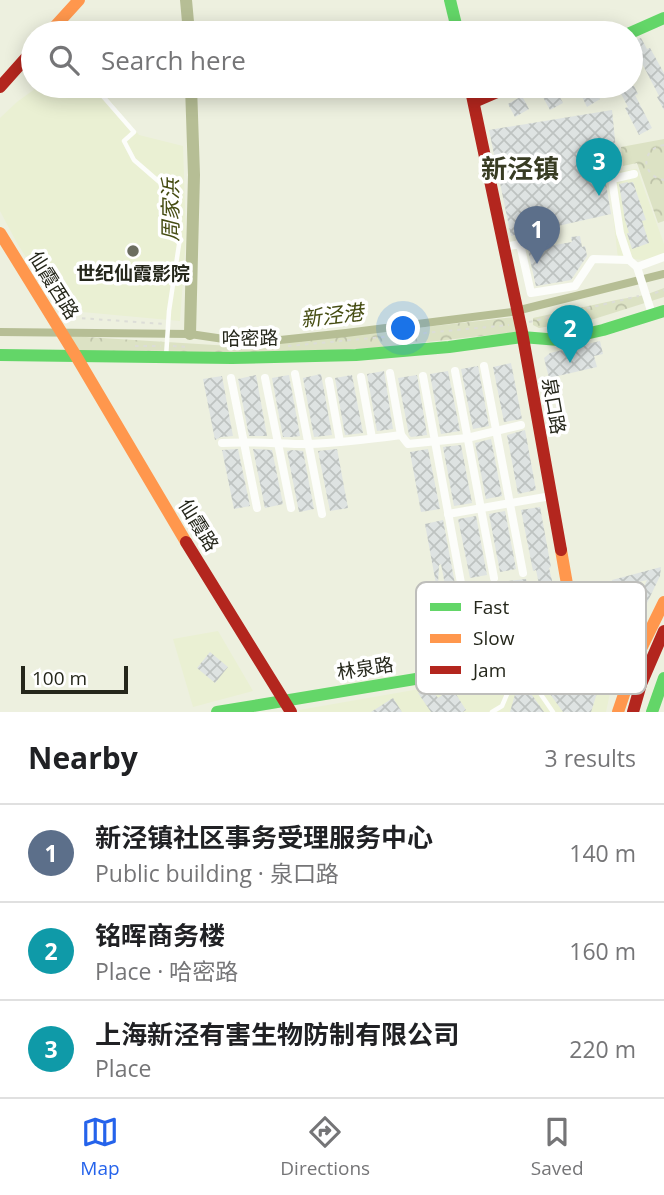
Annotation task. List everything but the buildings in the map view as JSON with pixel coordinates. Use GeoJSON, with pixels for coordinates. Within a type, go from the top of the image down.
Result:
{"type":"FeatureCollection","features":[{"type":"Feature","properties":{"kind":"main road"},"geometry":{"type":"LineString","coordinates":[[60,21],[79,0]]}},
{"type":"Feature","properties":{"kind":"main road"},"geometry":{"type":"LineString","coordinates":[[450,0],[455,21]]}},
{"type":"Feature","properties":{"kind":"main road"},"geometry":{"type":"LineString","coordinates":[[643,27],[664,18]]}},
{"type":"Feature","properties":{"kind":"main road"},"geometry":{"type":"LineString","coordinates":[[0,87],[21,64]]}},
{"type":"Feature","properties":{"kind":"main road","name":"泉口路"},"geometry":{"type":"LineString","coordinates":[[473,98],[516,304],[566,582]]}},
{"type":"Feature","properties":{"kind":"main road"},"geometry":{"type":"LineString","coordinates":[[474,102],[483,98]]}},
{"type":"Feature","properties":{"kind":"main road","name":"仙霞西路"},"geometry":{"type":"LineString","coordinates":[[0,233],[76,356]]}},
{"type":"Feature","properties":{"kind":"main road","name":"哈密路"},"geometry":{"type":"LineString","coordinates":[[0,355],[76,356],[166,352],[232,358],[356,355],[449,347],[521,331],[559,340],[603,330],[658,312]]}},
{"type":"Feature","properties":{"kind":"main road","name":"仙霞路"},"geometry":{"type":"LineString","coordinates":[[76,356],[287,707]]}},
{"type":"Feature","properties":{"kind":"main road"},"geometry":{"type":"LineString","coordinates":[[646,638],[664,602]]}},
{"type":"Feature","properties":{"kind":"main road"},"geometry":{"type":"LineString","coordinates":[[646,672],[664,631]]}},
{"type":"Feature","properties":{"kind":"main road"},"geometry":{"type":"LineString","coordinates":[[652,712],[664,678]]}},
{"type":"Feature","properties":{"kind":"main road","name":"林泉路"},"geometry":{"type":"LineString","coordinates":[[217,712],[287,707],[416,682]]}},
{"type":"Feature","properties":{"kind":"main road"},"geometry":{"type":"LineString","coordinates":[[618,712],[624,694]]}},
{"type":"Feature","properties":{"kind":"main road"},"geometry":{"type":"LineString","coordinates":[[631,712],[637,694]]}},
{"type":"Feature","properties":{"kind":"street"},"geometry":{"type":"LineString","coordinates":[[634,174],[612,179],[620,233],[629,260],[637,267],[645,295],[658,312]]}},
{"type":"Feature","properties":{"kind":"street"},"geometry":{"type":"LineString","coordinates":[[504,247],[520,244],[531,293],[575,286],[593,259],[629,260]]}},
{"type":"Feature","properties":{"kind":"street"},"geometry":{"type":"LineString","coordinates":[[637,267],[664,257]]}},
{"type":"Feature","properties":{"kind":"street"},"geometry":{"type":"LineString","coordinates":[[484,366],[523,573]]}},
{"type":"Feature","properties":{"kind":"street"},"geometry":{"type":"LineString","coordinates":[[455,371],[494,578]]}},
{"type":"Feature","properties":{"kind":"street"},"geometry":{"type":"LineString","coordinates":[[390,373],[401,435],[408,444],[467,438],[521,425]]}},
{"type":"Feature","properties":{"kind":"street"},"geometry":{"type":"LineString","coordinates":[[295,374],[322,514]]}},
{"type":"Feature","properties":{"kind":"street"},"geometry":{"type":"LineString","coordinates":[[422,376],[461,582]]}},
{"type":"Feature","properties":{"kind":"street"},"geometry":{"type":"LineString","coordinates":[[265,377],[290,508]]}},
{"type":"Feature","properties":{"kind":"street"},"geometry":{"type":"LineString","coordinates":[[361,377],[372,438]]}},
{"type":"Feature","properties":{"kind":"street"},"geometry":{"type":"LineString","coordinates":[[231,378],[257,508]]}},
{"type":"Feature","properties":{"kind":"street"},"geometry":{"type":"LineString","coordinates":[[329,381],[340,442]]}},
{"type":"Feature","properties":{"kind":"street"},"geometry":{"type":"LineString","coordinates":[[222,443],[244,441],[308,444],[401,435]]}},
{"type":"Feature","properties":{"kind":"street"},"geometry":{"type":"LineString","coordinates":[[448,514],[551,496]]}},
{"type":"Feature","properties":{"kind":"lane"},"geometry":{"type":"LineString","coordinates":[[104,98],[134,132],[124,141],[134,160],[164,186],[174,206],[180,238],[167,324],[166,352]]}},
{"type":"Feature","properties":{"kind":"lane"},"geometry":{"type":"LineString","coordinates":[[492,712],[502,706],[507,694]]}},
{"type":"Feature","properties":{"kind":"lane"},"geometry":{"type":"LineString","coordinates":[[541,694],[553,712]]}},
{"type":"Feature","properties":{"kind":"path"},"geometry":{"type":"LineString","coordinates":[[664,145],[654,148],[646,163],[650,174],[664,180]]}},
{"type":"Feature","properties":{"kind":"path"},"geometry":{"type":"LineString","coordinates":[[287,346],[521,331],[664,290]]}},
{"type":"Feature","properties":{"kind":"path"},"geometry":{"type":"LineString","coordinates":[[50,316],[167,324]]}},
{"type":"Feature","properties":{"kind":"path"},"geometry":{"type":"LineString","coordinates":[[125,346],[166,352],[193,347]]}},
{"type":"Feature","properties":{"kind":"shaded area"},"geometry":{"type":"Polygon","coordinates":[[[22,98],[108,98],[139,135],[183,146],[186,236],[180,321],[60,310],[0,211],[0,118],[22,98]]]}},
{"type":"Feature","properties":{"kind":"shaded area"},"geometry":{"type":"Polygon","coordinates":[[[637,169],[664,244],[664,255],[645,260],[618,258],[608,173],[637,169]]]}},
{"type":"Feature","properties":{"kind":"shaded area"},"geometry":{"type":"Polygon","coordinates":[[[218,631],[253,691],[193,707],[173,639],[218,631]]]}},
{"type":"Feature","properties":{"kind":"shaded area"},"geometry":{"type":"Polygon","coordinates":[[[416,690],[416,694],[610,694],[606,712],[299,710],[416,690]]]}},
{"type":"Feature","properties":{"kind":"green space"},"geometry":{"type":"Polygon","coordinates":[[[664,139],[664,221],[658,223],[637,163],[623,166],[621,147],[664,139]]]}},
{"type":"Feature","properties":{"kind":"green space"},"geometry":{"type":"Polygon","coordinates":[[[664,288],[664,297],[594,319],[539,328],[533,325],[533,318],[645,295],[664,288]]]}},
{"type":"Feature","properties":{"kind":"green space"},"geometry":{"type":"Polygon","coordinates":[[[514,317],[516,332],[375,348],[267,353],[80,352],[70,336],[247,347],[514,317]]]}},
{"type":"Feature","properties":{"kind":"waterway","name":"周家浜"},"geometry":{"type":"LineString","coordinates":[[186,0],[188,21]]}},
{"type":"Feature","properties":{"kind":"waterway","name":"周家浜"},"geometry":{"type":"LineString","coordinates":[[190,334],[194,175],[191,98]]}},
{"type":"Feature","properties":{"kind":"waterway","name":"新泾港"},"geometry":{"type":"LineString","coordinates":[[0,332],[190,334],[251,343],[512,312],[664,274]]}},
{"type":"Feature","properties":{"kind":"traffic: fast"},"geometry":{"type":"LineString","coordinates":[[450,0],[455,21]]}},
{"type":"Feature","properties":{"kind":"traffic: fast"},"geometry":{"type":"LineString","coordinates":[[643,27],[664,18]]}},
{"type":"Feature","properties":{"kind":"traffic: fast"},"geometry":{"type":"LineString","coordinates":[[0,355],[232,358],[356,355],[522,337],[559,340],[664,311]]}},
{"type":"Feature","properties":{"kind":"traffic: fast"},"geometry":{"type":"LineString","coordinates":[[652,712],[664,678]]}},
{"type":"Feature","properties":{"kind":"traffic: fast"},"geometry":{"type":"LineString","coordinates":[[217,712],[416,679]]}},
{"type":"Feature","properties":{"kind":"traffic: slow"},"geometry":{"type":"LineString","coordinates":[[60,21],[79,0]]}},
{"type":"Feature","properties":{"kind":"traffic: slow"},"geometry":{"type":"LineString","coordinates":[[0,233],[186,542]]}},
{"type":"Feature","properties":{"kind":"traffic: slow"},"geometry":{"type":"LineString","coordinates":[[561,550],[567,582]]}},
{"type":"Feature","properties":{"kind":"traffic: slow"},"geometry":{"type":"LineString","coordinates":[[646,639],[664,602]]}},
{"type":"Feature","properties":{"kind":"traffic: slow"},"geometry":{"type":"LineString","coordinates":[[618,712],[624,694]]}},
{"type":"Feature","properties":{"kind":"traffic: jam"},"geometry":{"type":"LineString","coordinates":[[0,87],[21,63]]}},
{"type":"Feature","properties":{"kind":"traffic: jam"},"geometry":{"type":"LineString","coordinates":[[473,98],[522,332],[561,550]]}},
{"type":"Feature","properties":{"kind":"traffic: jam"},"geometry":{"type":"LineString","coordinates":[[474,102],[483,98]]}},
{"type":"Feature","properties":{"kind":"traffic: jam"},"geometry":{"type":"LineString","coordinates":[[186,542],[291,712]]}},
{"type":"Feature","properties":{"kind":"traffic: jam"},"geometry":{"type":"LineString","coordinates":[[646,672],[664,631]]}},
{"type":"Feature","properties":{"kind":"traffic: jam"},"geometry":{"type":"LineString","coordinates":[[633,712],[638,694]]}},
{"type":"Feature","properties":{"kind":"place","name":"上海新泾有害生物防制有限公司"},"geometry":{"type":"Point","coordinates":[599,196]}},
{"type":"Feature","properties":{"kind":"place","name":"世纪仙霞影院"},"geometry":{"type":"Point","coordinates":[133,251]}},
{"type":"Feature","properties":{"kind":"place","name":"新泾镇社区事务受理服务中心"},"geometry":{"type":"Point","coordinates":[537,264]}},
{"type":"Feature","properties":{"kind":"place","name":"铭晖商务楼"},"geometry":{"type":"Point","coordinates":[570,363]}},
{"type":"Feature","properties":{"kind":"district","name":"新泾镇"},"geometry":{"type":"Point","coordinates":[520,169]}}]}
